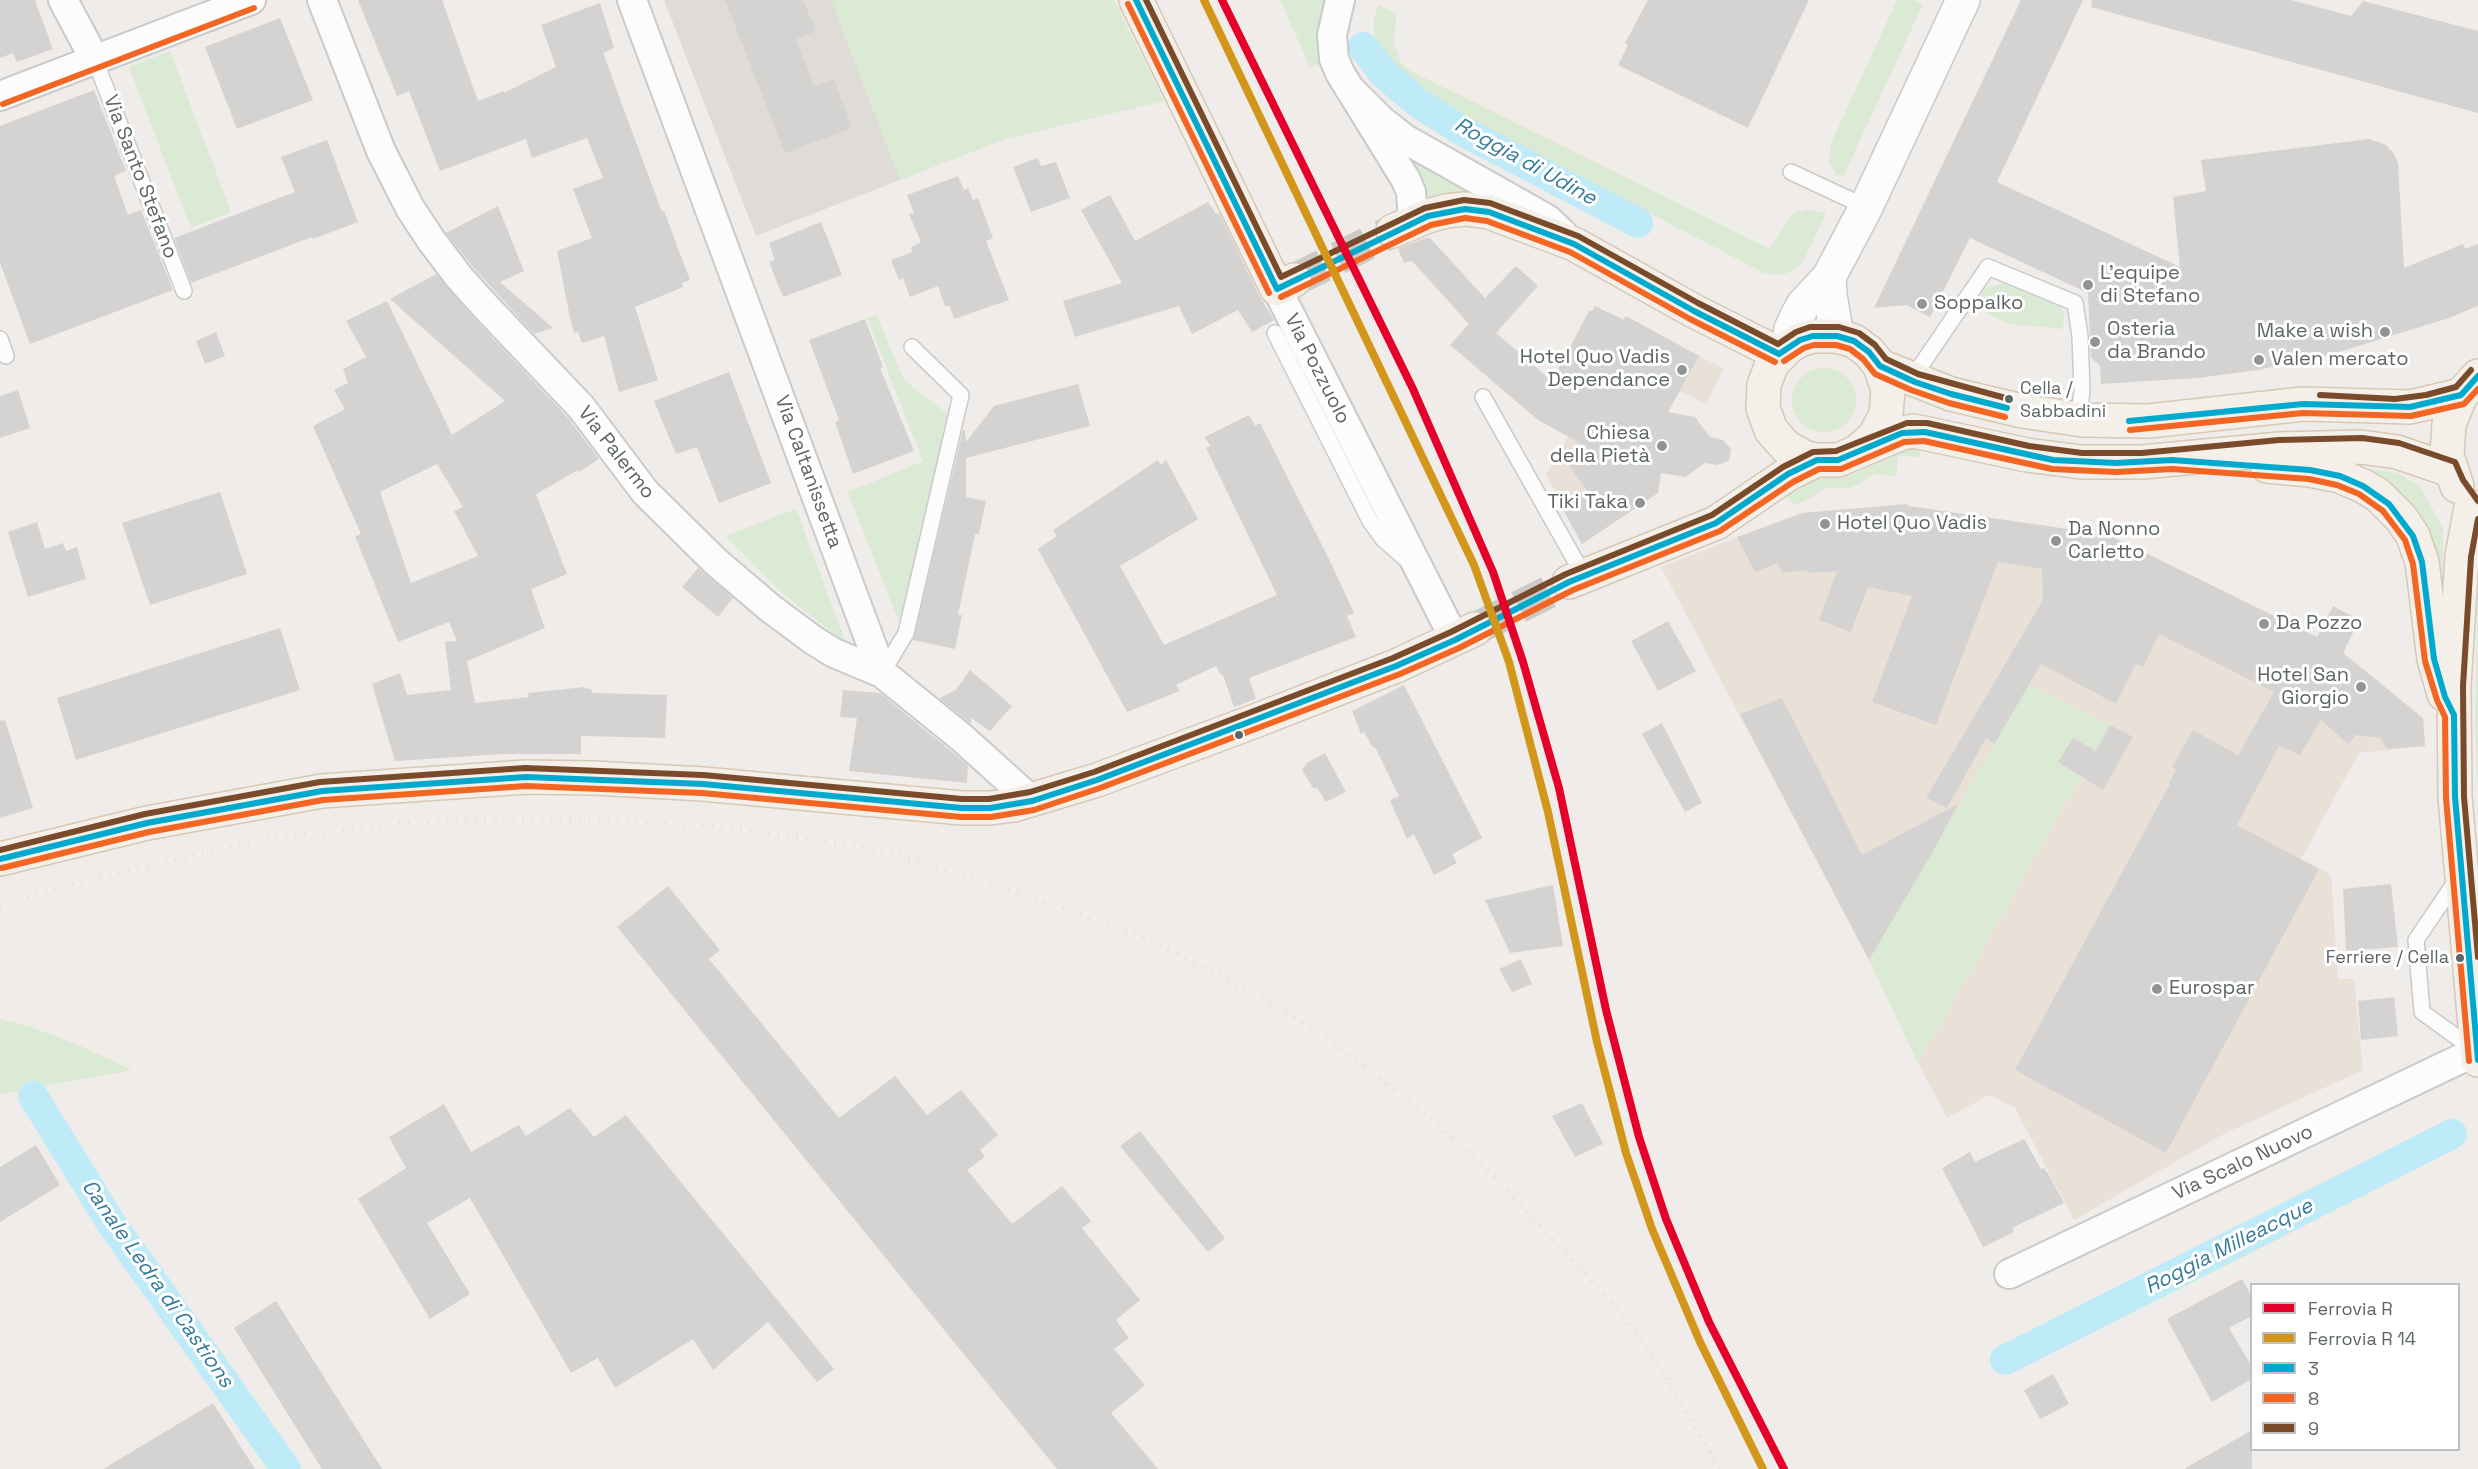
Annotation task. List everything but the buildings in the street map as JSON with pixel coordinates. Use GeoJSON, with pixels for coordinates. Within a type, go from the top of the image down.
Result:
{"type":"FeatureCollection","features":[{"type":"Feature","properties":{"kind":"main road","name":"Via Pozzuolo"},"geometry":{"type":"LineString","coordinates":[[1136,0],[1285,284]]}},
{"type":"Feature","properties":{"kind":"main road"},"geometry":{"type":"LineString","coordinates":[[1403,226],[1446,211],[1465,209],[1488,212],[1574,244],[1694,311],[1784,351]]}},
{"type":"Feature","properties":{"kind":"main road"},"geometry":{"type":"LineString","coordinates":[[2450,470],[2397,452],[2361,447],[2280,449],[2116,463],[2053,460],[1914,431],[1902,433],[1838,460],[1817,460],[1806,458],[1786,447],[1771,430],[1763,408],[1764,385],[1767,374],[1784,351],[1813,336],[1837,336],[1854,341],[1880,366],[1951,394],[2022,411],[2078,420],[2149,420],[2303,404],[2410,407],[2469,386]]}},
{"type":"Feature","properties":{"kind":"main road"},"geometry":{"type":"LineString","coordinates":[[1857,452],[1875,436],[1886,414],[1888,390],[1880,366]]}},
{"type":"Feature","properties":{"kind":"main road"},"geometry":{"type":"LineString","coordinates":[[2469,386],[2453,409],[2446,440],[2450,470],[2455,484],[2474,510],[2462,556],[2454,715],[2455,797],[2478,1056]]}},
{"type":"Feature","properties":{"kind":"main road"},"geometry":{"type":"LineString","coordinates":[[1576,579],[1716,523],[1788,474],[1817,460]]}},
{"type":"Feature","properties":{"kind":"main road"},"geometry":{"type":"LineString","coordinates":[[2172,460],[2283,467],[2328,474],[2363,486],[2389,504],[2413,536],[2422,562],[2434,659],[2445,697],[2454,715]]}},
{"type":"Feature","properties":{"kind":"main road"},"geometry":{"type":"LineString","coordinates":[[0,859],[147,823],[322,791],[526,777],[703,784],[962,808],[990,808],[1032,801],[1096,780],[1389,669],[1465,634]]}},
{"type":"Feature","properties":{"kind":"street","name":"Via Santo Stefano"},"geometry":{"type":"LineString","coordinates":[[63,0],[95,60]]}},
{"type":"Feature","properties":{"kind":"street"},"geometry":{"type":"LineString","coordinates":[[0,96],[251,0]]}},
{"type":"Feature","properties":{"kind":"street","name":"Via Palermo"},"geometry":{"type":"LineString","coordinates":[[322,0],[381,151],[410,208],[459,277],[576,401],[645,492],[716,562],[770,608],[813,640],[856,664],[882,673],[961,737],[1032,801]]}},
{"type":"Feature","properties":{"kind":"street","name":"Via Caltanissetta"},"geometry":{"type":"LineString","coordinates":[[632,0],[882,673]]}},
{"type":"Feature","properties":{"kind":"street"},"geometry":{"type":"LineString","coordinates":[[1340,0],[1334,23],[1332,46],[1340,73],[1406,180],[1411,192],[1403,226]]}},
{"type":"Feature","properties":{"kind":"street"},"geometry":{"type":"LineString","coordinates":[[1784,351],[1800,311],[1829,277],[1866,207],[1963,0]]}},
{"type":"Feature","properties":{"kind":"street"},"geometry":{"type":"LineString","coordinates":[[1349,88],[1381,120],[1405,139],[1547,219],[1574,244]]}},
{"type":"Feature","properties":{"kind":"street"},"geometry":{"type":"LineString","coordinates":[[1829,277],[1837,336]]}},
{"type":"Feature","properties":{"kind":"street","name":"Via Pozzuolo"},"geometry":{"type":"LineString","coordinates":[[1285,284],[1418,566],[1465,634]]}},
{"type":"Feature","properties":{"kind":"street","name":"Via Scalo Nuovo"},"geometry":{"type":"LineString","coordinates":[[2009,1274],[2478,1056]]}},
{"type":"Feature","properties":{"kind":"lane","name":"Via Santo Stefano"},"geometry":{"type":"LineString","coordinates":[[95,60],[184,291]]}},
{"type":"Feature","properties":{"kind":"lane"},"geometry":{"type":"LineString","coordinates":[[1791,172],[1866,207]]}},
{"type":"Feature","properties":{"kind":"lane"},"geometry":{"type":"LineString","coordinates":[[1911,380],[1988,267],[2075,303],[2080,336],[2082,391],[2078,420]]}},
{"type":"Feature","properties":{"kind":"lane"},"geometry":{"type":"LineString","coordinates":[[1275,333],[1370,521],[1395,550],[1418,566]]}},
{"type":"Feature","properties":{"kind":"lane"},"geometry":{"type":"LineString","coordinates":[[0,339],[6,356]]}},
{"type":"Feature","properties":{"kind":"lane"},"geometry":{"type":"LineString","coordinates":[[882,673],[906,633],[961,395],[912,347]]}},
{"type":"Feature","properties":{"kind":"lane"},"geometry":{"type":"LineString","coordinates":[[1483,397],[1576,579]]}},
{"type":"Feature","properties":{"kind":"lane"},"geometry":{"type":"LineString","coordinates":[[2462,873],[2416,940],[2422,1012],[2478,1056]]}},
{"type":"Feature","properties":{"kind":"shaded area"},"geometry":{"type":"Polygon","coordinates":[[[664,0],[947,0],[1002,140],[756,236],[664,0]]]}},
{"type":"Feature","properties":{"kind":"shaded area"},"geometry":{"type":"Polygon","coordinates":[[[1626,316],[1724,369],[1706,404],[1676,389],[1647,455],[1661,473],[1658,493],[1582,544],[1546,474],[1568,437],[1587,416],[1620,357],[1626,316]]]}},
{"type":"Feature","properties":{"kind":"shaded area"},"geometry":{"type":"Polygon","coordinates":[[[1908,504],[1908,506],[2109,535],[2335,646],[2423,718],[2425,746],[2359,753],[2301,859],[2331,875],[2338,979],[2354,979],[2363,1070],[2224,1134],[2074,1220],[2015,1108],[1989,1095],[1947,1118],[1918,1063],[2081,776],[2058,762],[2073,738],[2029,686],[1869,960],[1661,567],[1800,513],[1908,504]]]}},
{"type":"Feature","properties":{"kind":"green space"},"geometry":{"type":"Polygon","coordinates":[[[831,0],[1114,0],[1164,101],[1002,140],[900,180],[831,0]]]}},
{"type":"Feature","properties":{"kind":"green space"},"geometry":{"type":"Polygon","coordinates":[[[1280,0],[1328,0],[1325,65],[1310,67],[1280,0]]]}},
{"type":"Feature","properties":{"kind":"green space"},"geometry":{"type":"Polygon","coordinates":[[[1897,0],[1914,0],[1923,4],[1843,177],[1835,173],[1829,162],[1831,143],[1897,0]]]}},
{"type":"Feature","properties":{"kind":"green space"},"geometry":{"type":"Polygon","coordinates":[[[1378,5],[1397,14],[1393,42],[1401,63],[1409,70],[1770,249],[1791,214],[1807,209],[1826,213],[1804,260],[1799,267],[1782,275],[1764,273],[1462,115],[1425,92],[1384,58],[1374,36],[1374,18],[1378,5]]]}},
{"type":"Feature","properties":{"kind":"green space"},"geometry":{"type":"Polygon","coordinates":[[[170,51],[231,212],[191,228],[129,67],[170,51]]]}},
{"type":"Feature","properties":{"kind":"green space"},"geometry":{"type":"Polygon","coordinates":[[[1410,158],[1484,199],[1459,195],[1428,198],[1424,184],[1410,158]]]}},
{"type":"Feature","properties":{"kind":"green space"},"geometry":{"type":"Polygon","coordinates":[[[2005,283],[2059,303],[2064,314],[2063,329],[2010,324],[1986,313],[1978,300],[1985,288],[2005,283]]]}},
{"type":"Feature","properties":{"kind":"green space"},"geometry":{"type":"Polygon","coordinates":[[[876,314],[904,380],[949,415],[905,612],[898,620],[848,492],[923,461],[867,318],[876,314]]]}},
{"type":"Feature","properties":{"kind":"green space"},"geometry":{"type":"Polygon","coordinates":[[[1824,368],[1842,374],[1850,382],[1856,400],[1850,418],[1842,426],[1824,432],[1806,426],[1798,418],[1792,400],[1798,382],[1806,374],[1824,368]]]}},
{"type":"Feature","properties":{"kind":"green space"},"geometry":{"type":"Polygon","coordinates":[[[1921,446],[1920,457],[1898,456],[1896,477],[1871,475],[1849,488],[1824,488],[1811,498],[1794,505],[1787,496],[1814,477],[1852,475],[1868,467],[1893,449],[1921,446]]]}},
{"type":"Feature","properties":{"kind":"green space"},"geometry":{"type":"Polygon","coordinates":[[[2351,466],[2398,473],[2417,485],[2424,493],[2443,529],[2443,590],[2434,591],[2351,466]]]}},
{"type":"Feature","properties":{"kind":"green space"},"geometry":{"type":"Polygon","coordinates":[[[796,509],[846,643],[782,593],[725,536],[796,509]]]}},
{"type":"Feature","properties":{"kind":"green space"},"geometry":{"type":"Polygon","coordinates":[[[2478,567],[2478,803],[2475,722],[2478,567]]]}},
{"type":"Feature","properties":{"kind":"green space"},"geometry":{"type":"Polygon","coordinates":[[[2029,685],[2110,725],[2096,751],[2073,738],[2059,761],[2081,776],[1918,1063],[1869,960],[2029,685]]]}},
{"type":"Feature","properties":{"kind":"green space"},"geometry":{"type":"Polygon","coordinates":[[[0,1019],[74,1043],[132,1070],[0,1094],[0,1019]]]}},
{"type":"Feature","properties":{"kind":"waterway","name":"Roggia di Udine"},"geometry":{"type":"LineString","coordinates":[[1363,47],[1384,74],[1418,103],[1464,132],[1638,223]]}},
{"type":"Feature","properties":{"kind":"waterway","name":"Canale Ledra di Castions"},"geometry":{"type":"LineString","coordinates":[[33,1096],[111,1223],[286,1469]]}},
{"type":"Feature","properties":{"kind":"waterway","name":"Roggia Milleacque"},"geometry":{"type":"LineString","coordinates":[[2005,1360],[2452,1134]]}},
{"type":"Feature","properties":{"kind":"tunnel"},"geometry":{"type":"LineString","coordinates":[[1294,280],[1393,231]]}},
{"type":"Feature","properties":{"kind":"tunnel"},"geometry":{"type":"LineString","coordinates":[[1475,629],[1569,582]]}},
{"type":"Feature","properties":{"kind":"railway"},"geometry":{"type":"LineString","coordinates":[[0,907],[43,892],[260,840],[400,823],[527,818],[713,825],[886,851],[1042,901],[1144,937],[1256,994],[1333,1042],[1423,1112],[1486,1168],[1607,1297],[1639,1336],[1664,1374],[1719,1469]]}},
{"type":"Feature","properties":{"kind":"rail line","name":"R"},"geometry":{"type":"LineString","coordinates":[[1222,0],[1413,389],[1493,572],[1523,662],[1559,788],[1606,1010],[1639,1137],[1666,1219],[1709,1322],[1784,1469]]}},
{"type":"Feature","properties":{"kind":"transit line","name":"3"},"geometry":{"type":"LineString","coordinates":[[1136,0],[1277,289]]}},
{"type":"Feature","properties":{"kind":"transit line","name":"9"},"geometry":{"type":"LineString","coordinates":[[1146,0],[1281,277],[1425,208],[1464,200],[1490,203],[1578,236],[1698,303],[1778,344],[1796,332],[1810,327],[1839,327],[1859,333],[1875,345],[1886,359],[1918,374],[2009,399]]}},
{"type":"Feature","properties":{"kind":"transit line"},"geometry":{"type":"LineString","coordinates":[[1204,0],[1474,565],[1509,662],[1548,812],[1597,1042],[1626,1153],[1652,1229],[1700,1342],[1763,1469]]}},
{"type":"Feature","properties":{"kind":"transit line","name":"8"},"geometry":{"type":"LineString","coordinates":[[1128,4],[1269,293]]}},
{"type":"Feature","properties":{"kind":"transit line","name":"8"},"geometry":{"type":"LineString","coordinates":[[3,104],[254,8]]}},
{"type":"Feature","properties":{"kind":"transit line","name":"3"},"geometry":{"type":"LineString","coordinates":[[1277,289],[1428,216],[1465,209],[1489,212],[1574,244],[1694,311],[1779,354]]}},
{"type":"Feature","properties":{"kind":"transit line","name":"8"},"geometry":{"type":"LineString","coordinates":[[1281,297],[1431,225],[1465,218],[1487,221],[1570,252],[1690,319],[1775,362]]}},
{"type":"Feature","properties":{"kind":"transit line","name":"3"},"geometry":{"type":"LineString","coordinates":[[1779,354],[1800,340],[1813,336],[1837,336],[1854,341],[1869,352],[1880,366],[1915,382],[2007,408]]}},
{"type":"Feature","properties":{"kind":"transit line","name":"8"},"geometry":{"type":"LineString","coordinates":[[1784,361],[1804,348],[1814,345],[1836,345],[1850,349],[1863,359],[1875,374],[1911,390],[1949,403],[2005,417]]}},
{"type":"Feature","properties":{"kind":"transit line","name":"9"},"geometry":{"type":"LineString","coordinates":[[2320,395],[2395,399],[2426,395],[2456,387],[2471,370]]}},
{"type":"Feature","properties":{"kind":"transit line","name":"3"},"geometry":{"type":"LineString","coordinates":[[2129,421],[2303,404],[2410,407],[2461,395],[2478,376]]}},
{"type":"Feature","properties":{"kind":"transit line","name":"8"},"geometry":{"type":"LineString","coordinates":[[2130,430],[2303,413],[2411,416],[2464,404],[2478,389]]}},
{"type":"Feature","properties":{"kind":"transit line","name":"9"},"geometry":{"type":"LineString","coordinates":[[0,850],[145,814],[320,782],[525,768],[703,775],[962,799],[989,799],[1030,792],[1094,772],[1393,658],[1451,632],[1566,574],[1712,515],[1783,467],[1813,452],[1836,451],[1907,423],[1927,423],[2029,446],[2082,453],[2142,453],[2279,440],[2362,438],[2399,443],[2455,462],[2463,480],[2478,501]]}},
{"type":"Feature","properties":{"kind":"transit line","name":"3"},"geometry":{"type":"LineString","coordinates":[[0,859],[147,823],[322,791],[526,777],[703,784],[962,808],[990,808],[1032,801],[1097,780],[1396,666],[1455,640],[1569,582],[1716,523],[1788,474],[1817,460],[1838,460],[1902,433],[1925,432],[2053,460],[2116,463],[2172,460],[2310,470],[2340,476],[2363,486],[2389,504],[2413,536],[2422,562],[2434,659],[2445,697],[2454,715],[2455,797],[2478,1060]]}},
{"type":"Feature","properties":{"kind":"transit line","name":"8"},"geometry":{"type":"LineString","coordinates":[[2,868],[149,832],[323,800],[526,786],[702,793],[961,817],[991,817],[1034,810],[1100,788],[1400,674],[1459,648],[1573,590],[1720,531],[1793,482],[1819,469],[1841,469],[1904,442],[1924,441],[2052,469],[2116,472],[2172,469],[2309,479],[2337,485],[2359,494],[2383,511],[2405,540],[2413,564],[2425,661],[2437,700],[2445,717],[2446,798],[2469,1061]]}},
{"type":"Feature","properties":{"kind":"transit line","name":"9"},"geometry":{"type":"LineString","coordinates":[[2478,519],[2471,557],[2463,686],[2464,797],[2478,957]]}},
{"type":"Feature","properties":{"kind":"place","name":"L'equipe di Stefano"},"geometry":{"type":"Point","coordinates":[2088,285]}},
{"type":"Feature","properties":{"kind":"place","name":"Soppalko"},"geometry":{"type":"Point","coordinates":[1922,304]}},
{"type":"Feature","properties":{"kind":"place","name":"Make a wish"},"geometry":{"type":"Point","coordinates":[2385,332]}},
{"type":"Feature","properties":{"kind":"place","name":"Osteria da Brando"},"geometry":{"type":"Point","coordinates":[2095,342]}},
{"type":"Feature","properties":{"kind":"place","name":"Valen mercato"},"geometry":{"type":"Point","coordinates":[2259,360]}},
{"type":"Feature","properties":{"kind":"place","name":"Hotel Quo Vadis Dependance"},"geometry":{"type":"Point","coordinates":[1682,370]}},
{"type":"Feature","properties":{"kind":"place","name":"Cella / Sabbadini"},"geometry":{"type":"Point","coordinates":[2009,399]}},
{"type":"Feature","properties":{"kind":"place","name":"Chiesa della Pietà"},"geometry":{"type":"Point","coordinates":[1662,446]}},
{"type":"Feature","properties":{"kind":"place","name":"Tiki Taka"},"geometry":{"type":"Point","coordinates":[1640,503]}},
{"type":"Feature","properties":{"kind":"place","name":"Hotel Quo Vadis"},"geometry":{"type":"Point","coordinates":[1825,524]}},
{"type":"Feature","properties":{"kind":"place","name":"Da Nonno Carletto"},"geometry":{"type":"Point","coordinates":[2056,541]}},
{"type":"Feature","properties":{"kind":"place","name":"Da Pozzo"},"geometry":{"type":"Point","coordinates":[2264,624]}},
{"type":"Feature","properties":{"kind":"place","name":"Hotel San Giorgio"},"geometry":{"type":"Point","coordinates":[2361,687]}},
{"type":"Feature","properties":{"kind":"place","name":"Ferriere / Cella"},"geometry":{"type":"Point","coordinates":[2460,958]}},
{"type":"Feature","properties":{"kind":"place","name":"Eurospar"},"geometry":{"type":"Point","coordinates":[2157,989]}}]}
